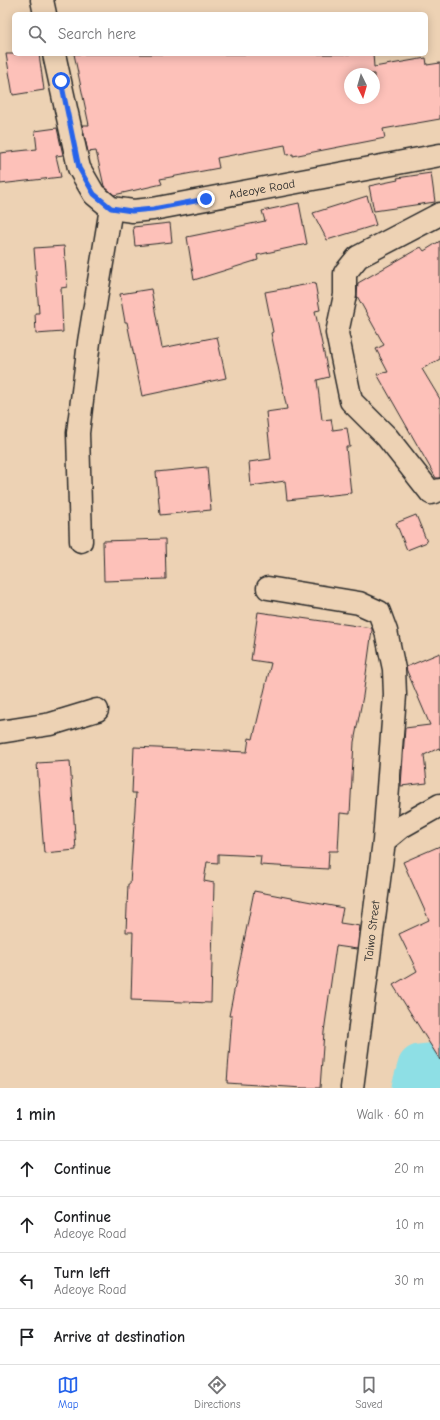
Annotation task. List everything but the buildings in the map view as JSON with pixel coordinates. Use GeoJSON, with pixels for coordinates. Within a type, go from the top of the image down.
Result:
{"type":"FeatureCollection","features":[{"type":"Feature","properties":{"kind":"street"},"geometry":{"type":"LineString","coordinates":[[42,0],[45,12]]}},
{"type":"Feature","properties":{"kind":"street"},"geometry":{"type":"LineString","coordinates":[[54,56],[79,168],[94,194],[111,208],[89,342],[78,433],[81,541]]}},
{"type":"Feature","properties":{"kind":"street","name":"Adeoye Road"},"geometry":{"type":"LineString","coordinates":[[111,208],[132,211],[153,209],[440,155]]}},
{"type":"Feature","properties":{"kind":"street"},"geometry":{"type":"LineString","coordinates":[[440,214],[358,257],[345,273],[345,294],[337,333],[351,401],[387,437],[430,493],[440,490]]}},
{"type":"Feature","properties":{"kind":"street","name":"Taiwo Street"},"geometry":{"type":"LineString","coordinates":[[268,588],[359,603],[379,612],[386,631],[394,668],[395,695],[384,841],[352,1088]]}},
{"type":"Feature","properties":{"kind":"street"},"geometry":{"type":"LineString","coordinates":[[0,732],[51,724],[97,710]]}},
{"type":"Feature","properties":{"kind":"street"},"geometry":{"type":"LineString","coordinates":[[384,841],[401,827],[440,805]]}},
{"type":"Feature","properties":{"kind":"waterway"},"geometry":{"type":"LineString","coordinates":[[414,1088],[420,1067],[440,1065]]}},
{"type":"Feature","properties":{"kind":"route"},"geometry":{"type":"LineString","coordinates":[[61,81],[79,168],[94,194],[111,208],[132,211],[153,209],[206,199]]}}]}
